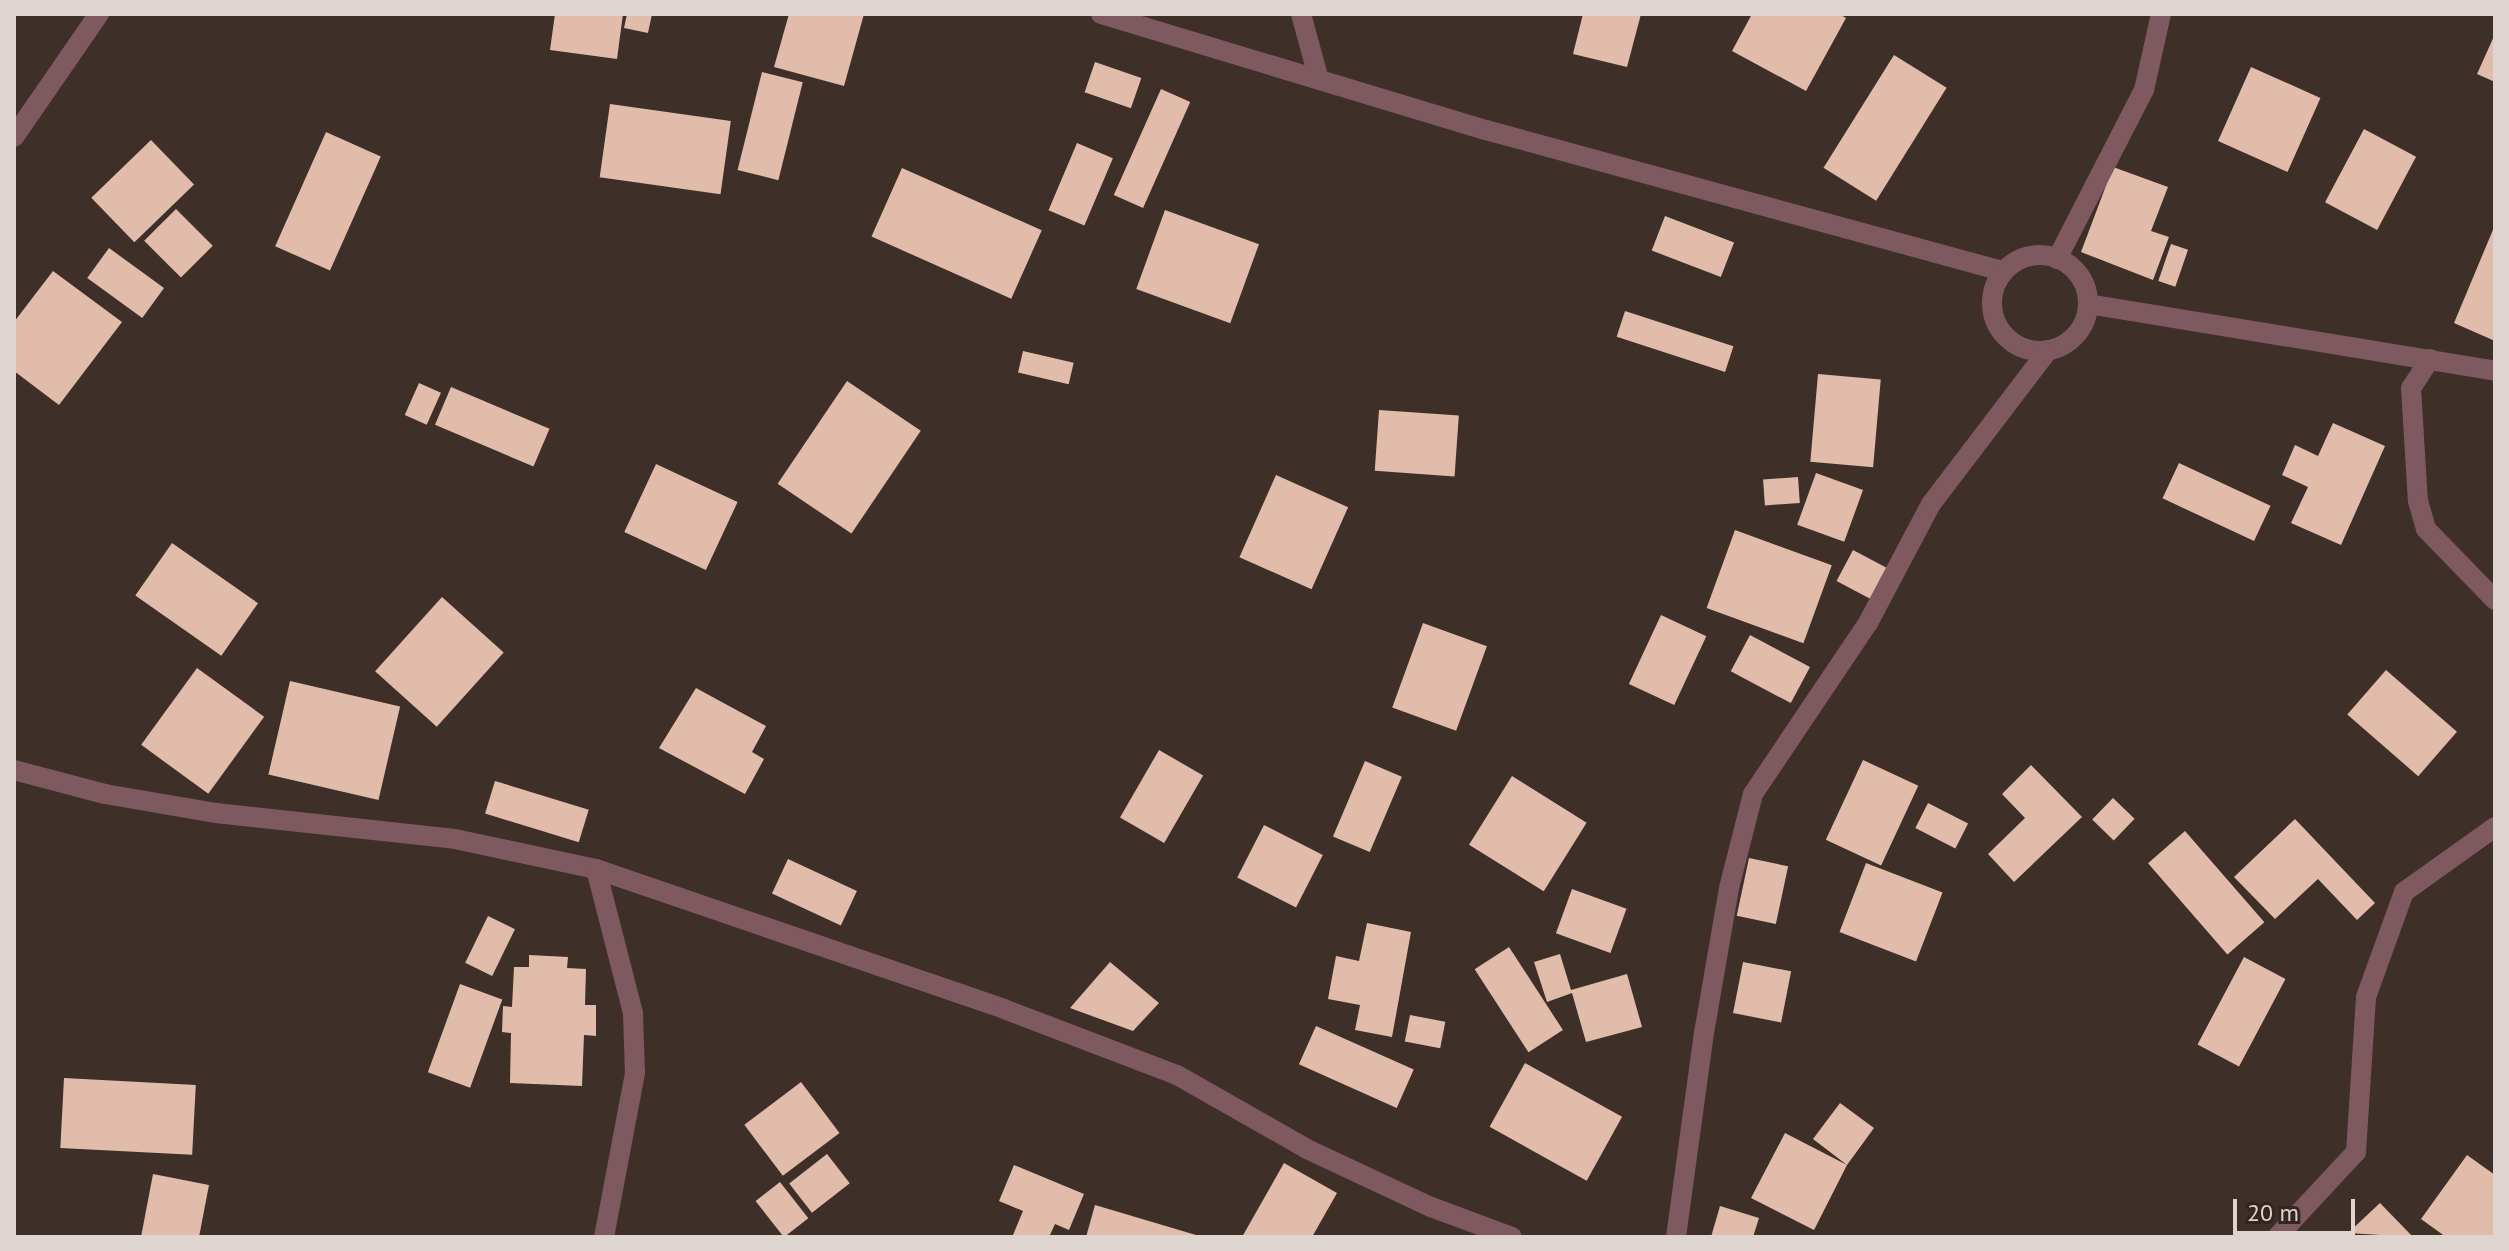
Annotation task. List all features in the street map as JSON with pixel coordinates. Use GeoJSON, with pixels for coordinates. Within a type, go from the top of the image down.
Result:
{"type":"FeatureCollection","features":[{"type":"Feature","properties":{"kind":"street"},"geometry":{"type":"LineString","coordinates":[[14,137],[99,14]]}},
{"type":"Feature","properties":{"kind":"street"},"geometry":{"type":"LineString","coordinates":[[1101,14],[1319,80],[2002,271],[2037,255],[2057,259],[2084,284],[2088,304],[2077,335],[2047,352],[1931,504],[1868,623],[1753,794],[1709,1004],[1676,1237]]}},
{"type":"Feature","properties":{"kind":"street"},"geometry":{"type":"LineString","coordinates":[[1301,14],[1319,80]]}},
{"type":"Feature","properties":{"kind":"street"},"geometry":{"type":"LineString","coordinates":[[2057,259],[2144,90],[2161,14]]}},
{"type":"Feature","properties":{"kind":"street"},"geometry":{"type":"LineString","coordinates":[[2002,271],[1991,298],[1997,327],[2018,347],[2047,352]]}},
{"type":"Feature","properties":{"kind":"street"},"geometry":{"type":"LineString","coordinates":[[2088,304],[2495,371]]}},
{"type":"Feature","properties":{"kind":"street"},"geometry":{"type":"LineString","coordinates":[[2430,359],[2411,388],[2418,501],[2426,529],[2495,600]]}},
{"type":"Feature","properties":{"kind":"street"},"geometry":{"type":"LineString","coordinates":[[14,770],[147,801],[455,839],[596,869],[1004,1009],[1177,1075],[1321,1155],[1431,1207],[1512,1237]]}},
{"type":"Feature","properties":{"kind":"street"},"geometry":{"type":"LineString","coordinates":[[2277,1237],[2356,1152],[2366,997],[2404,892],[2495,827]]}},
{"type":"Feature","properties":{"kind":"street"},"geometry":{"type":"LineString","coordinates":[[596,869],[633,1013],[635,1073],[604,1237]]}},
{"type":"Feature","properties":{"kind":"building"},"geometry":{"type":"Polygon","coordinates":[[[555,14],[623,14],[617,59],[550,50],[555,14]]]}},
{"type":"Feature","properties":{"kind":"building"},"geometry":{"type":"Polygon","coordinates":[[[627,14],[652,14],[648,33],[624,28],[627,14]]]}},
{"type":"Feature","properties":{"kind":"building"},"geometry":{"type":"Polygon","coordinates":[[[789,14],[864,14],[844,86],[774,67],[789,14]]]}},
{"type":"Feature","properties":{"kind":"building"},"geometry":{"type":"Polygon","coordinates":[[[1583,14],[1641,14],[1627,67],[1573,54],[1583,14]]]}},
{"type":"Feature","properties":{"kind":"building"},"geometry":{"type":"Polygon","coordinates":[[[1752,14],[1839,14],[1846,18],[1806,91],[1732,51],[1752,14]]]}},
{"type":"Feature","properties":{"kind":"building"},"geometry":{"type":"Polygon","coordinates":[[[2495,34],[2495,82],[2477,74],[2495,34]]]}},
{"type":"Feature","properties":{"kind":"building"},"geometry":{"type":"Polygon","coordinates":[[[1894,55],[1947,88],[1876,201],[1824,168],[1894,55]]]}},
{"type":"Feature","properties":{"kind":"building"},"geometry":{"type":"Polygon","coordinates":[[[1095,62],[1141,78],[1131,108],[1085,92],[1095,62]]]}},
{"type":"Feature","properties":{"kind":"building"},"geometry":{"type":"Polygon","coordinates":[[[2251,67],[2320,98],[2287,172],[2218,141],[2251,67]]]}},
{"type":"Feature","properties":{"kind":"building"},"geometry":{"type":"Polygon","coordinates":[[[762,72],[803,82],[778,180],[738,170],[762,72]]]}},
{"type":"Feature","properties":{"kind":"building"},"geometry":{"type":"Polygon","coordinates":[[[1161,89],[1190,102],[1143,208],[1114,195],[1161,89]]]}},
{"type":"Feature","properties":{"kind":"building"},"geometry":{"type":"Polygon","coordinates":[[[610,104],[731,121],[721,194],[600,177],[610,104]]]}},
{"type":"Feature","properties":{"kind":"building"},"geometry":{"type":"Polygon","coordinates":[[[2364,129],[2416,157],[2377,230],[2325,202],[2364,129]]]}},
{"type":"Feature","properties":{"kind":"building"},"geometry":{"type":"Polygon","coordinates":[[[326,132],[381,156],[330,271],[275,246],[326,132]]]}},
{"type":"Feature","properties":{"kind":"building"},"geometry":{"type":"Polygon","coordinates":[[[151,140],[194,185],[134,242],[91,198],[151,140]]]}},
{"type":"Feature","properties":{"kind":"building"},"geometry":{"type":"Polygon","coordinates":[[[1077,143],[1113,158],[1084,225],[1048,210],[1077,143]]]}},
{"type":"Feature","properties":{"kind":"building"},"geometry":{"type":"Polygon","coordinates":[[[2113,167],[2168,187],[2151,231],[2169,237],[2153,280],[2081,252],[2113,167]]]}},
{"type":"Feature","properties":{"kind":"building"},"geometry":{"type":"Polygon","coordinates":[[[902,168],[1042,230],[1011,299],[871,237],[902,168]]]}},
{"type":"Feature","properties":{"kind":"building"},"geometry":{"type":"Polygon","coordinates":[[[176,209],[213,246],[181,278],[144,241],[176,209]]]}},
{"type":"Feature","properties":{"kind":"building"},"geometry":{"type":"Polygon","coordinates":[[[1165,210],[1259,244],[1230,323],[1136,289],[1165,210]]]}},
{"type":"Feature","properties":{"kind":"building"},"geometry":{"type":"Polygon","coordinates":[[[1665,216],[1734,243],[1721,277],[1652,251],[1665,216]]]}},
{"type":"Feature","properties":{"kind":"building"},"geometry":{"type":"Polygon","coordinates":[[[2495,225],[2495,341],[2454,323],[2495,225]]]}},
{"type":"Feature","properties":{"kind":"building"},"geometry":{"type":"Polygon","coordinates":[[[2171,244],[2188,250],[2175,287],[2158,281],[2171,244]]]}},
{"type":"Feature","properties":{"kind":"building"},"geometry":{"type":"Polygon","coordinates":[[[109,248],[164,288],[142,318],[87,278],[109,248]]]}},
{"type":"Feature","properties":{"kind":"building"},"geometry":{"type":"Polygon","coordinates":[[[53,271],[122,322],[59,405],[14,371],[14,322],[53,271]]]}},
{"type":"Feature","properties":{"kind":"building"},"geometry":{"type":"Polygon","coordinates":[[[1625,311],[1733,346],[1725,372],[1617,337],[1625,311]]]}},
{"type":"Feature","properties":{"kind":"building"},"geometry":{"type":"Polygon","coordinates":[[[1023,351],[1074,363],[1069,384],[1018,372],[1023,351]]]}},
{"type":"Feature","properties":{"kind":"building"},"geometry":{"type":"Polygon","coordinates":[[[1818,374],[1881,379],[1873,467],[1810,462],[1818,374]]]}},
{"type":"Feature","properties":{"kind":"building"},"geometry":{"type":"Polygon","coordinates":[[[847,381],[921,431],[851,534],[778,484],[847,381]]]}},
{"type":"Feature","properties":{"kind":"building"},"geometry":{"type":"Polygon","coordinates":[[[419,383],[441,393],[427,425],[405,415],[419,383]]]}},
{"type":"Feature","properties":{"kind":"building"},"geometry":{"type":"Polygon","coordinates":[[[451,387],[549,429],[533,467],[435,425],[451,387]]]}},
{"type":"Feature","properties":{"kind":"building"},"geometry":{"type":"Polygon","coordinates":[[[1379,410],[1459,416],[1455,476],[1375,471],[1379,410]]]}},
{"type":"Feature","properties":{"kind":"building"},"geometry":{"type":"Polygon","coordinates":[[[2333,423],[2385,446],[2341,545],[2291,523],[2308,487],[2282,475],[2295,445],[2318,456],[2333,423]]]}},
{"type":"Feature","properties":{"kind":"building"},"geometry":{"type":"Polygon","coordinates":[[[2179,463],[2271,506],[2254,541],[2163,498],[2179,463]]]}},
{"type":"Feature","properties":{"kind":"building"},"geometry":{"type":"Polygon","coordinates":[[[656,464],[738,502],[706,570],[624,532],[656,464]]]}},
{"type":"Feature","properties":{"kind":"building"},"geometry":{"type":"Polygon","coordinates":[[[1816,473],[1863,490],[1844,542],[1797,525],[1816,473]]]}},
{"type":"Feature","properties":{"kind":"building"},"geometry":{"type":"Polygon","coordinates":[[[1276,475],[1348,507],[1312,589],[1239,557],[1276,475]]]}},
{"type":"Feature","properties":{"kind":"building"},"geometry":{"type":"Polygon","coordinates":[[[1798,477],[1800,503],[1765,505],[1763,479],[1798,477]]]}},
{"type":"Feature","properties":{"kind":"building"},"geometry":{"type":"Polygon","coordinates":[[[1735,530],[1832,565],[1803,643],[1707,608],[1735,530]]]}},
{"type":"Feature","properties":{"kind":"building"},"geometry":{"type":"Polygon","coordinates":[[[172,543],[258,603],[221,656],[135,595],[172,543]]]}},
{"type":"Feature","properties":{"kind":"building"},"geometry":{"type":"Polygon","coordinates":[[[1853,550],[1887,568],[1870,599],[1837,581],[1853,550]]]}},
{"type":"Feature","properties":{"kind":"building"},"geometry":{"type":"Polygon","coordinates":[[[442,597],[504,653],[437,727],[375,671],[442,597]]]}},
{"type":"Feature","properties":{"kind":"building"},"geometry":{"type":"Polygon","coordinates":[[[1661,615],[1706,636],[1674,705],[1629,684],[1661,615]]]}},
{"type":"Feature","properties":{"kind":"building"},"geometry":{"type":"Polygon","coordinates":[[[1423,623],[1487,646],[1456,731],[1392,708],[1423,623]]]}},
{"type":"Feature","properties":{"kind":"building"},"geometry":{"type":"Polygon","coordinates":[[[1750,635],[1810,667],[1791,703],[1731,671],[1750,635]]]}},
{"type":"Feature","properties":{"kind":"building"},"geometry":{"type":"Polygon","coordinates":[[[197,668],[264,717],[208,794],[141,745],[197,668]]]}},
{"type":"Feature","properties":{"kind":"building"},"geometry":{"type":"Polygon","coordinates":[[[2386,670],[2457,732],[2418,776],[2347,715],[2386,670]]]}},
{"type":"Feature","properties":{"kind":"building"},"geometry":{"type":"Polygon","coordinates":[[[290,681],[400,706],[379,800],[268,775],[290,681]]]}},
{"type":"Feature","properties":{"kind":"building"},"geometry":{"type":"Polygon","coordinates":[[[696,688],[766,726],[752,752],[764,759],[745,794],[659,748],[696,688]]]}},
{"type":"Feature","properties":{"kind":"building"},"geometry":{"type":"Polygon","coordinates":[[[1159,750],[1203,776],[1164,843],[1120,818],[1159,750]]]}},
{"type":"Feature","properties":{"kind":"building"},"geometry":{"type":"Polygon","coordinates":[[[1863,760],[1918,786],[1881,866],[1826,840],[1863,760]]]}},
{"type":"Feature","properties":{"kind":"building"},"geometry":{"type":"Polygon","coordinates":[[[1365,761],[1402,777],[1370,852],[1333,836],[1365,761]]]}},
{"type":"Feature","properties":{"kind":"building"},"geometry":{"type":"Polygon","coordinates":[[[2031,765],[2082,817],[2014,882],[1988,854],[2025,818],[2002,794],[2031,765]]]}},
{"type":"Feature","properties":{"kind":"building"},"geometry":{"type":"Polygon","coordinates":[[[1512,776],[1587,823],[1544,891],[1469,845],[1512,776]]]}},
{"type":"Feature","properties":{"kind":"building"},"geometry":{"type":"Polygon","coordinates":[[[495,781],[589,810],[579,842],[485,814],[495,781]]]}},
{"type":"Feature","properties":{"kind":"building"},"geometry":{"type":"Polygon","coordinates":[[[2113,798],[2135,819],[2114,840],[2092,820],[2113,798]]]}},
{"type":"Feature","properties":{"kind":"building"},"geometry":{"type":"Polygon","coordinates":[[[1928,803],[1968,823],[1955,848],[1915,828],[1928,803]]]}},
{"type":"Feature","properties":{"kind":"building"},"geometry":{"type":"Polygon","coordinates":[[[2295,819],[2375,903],[2357,920],[2318,879],[2275,919],[2234,877],[2295,819]]]}},
{"type":"Feature","properties":{"kind":"building"},"geometry":{"type":"Polygon","coordinates":[[[1264,825],[1323,855],[1296,908],[1237,878],[1264,825]]]}},
{"type":"Feature","properties":{"kind":"building"},"geometry":{"type":"Polygon","coordinates":[[[2185,831],[2264,922],[2227,954],[2148,863],[2185,831]]]}},
{"type":"Feature","properties":{"kind":"building"},"geometry":{"type":"Polygon","coordinates":[[[1749,858],[1788,866],[1776,924],[1737,916],[1749,858]]]}},
{"type":"Feature","properties":{"kind":"building"},"geometry":{"type":"Polygon","coordinates":[[[788,859],[857,891],[841,926],[772,893],[788,859]]]}},
{"type":"Feature","properties":{"kind":"building"},"geometry":{"type":"Polygon","coordinates":[[[1866,863],[1943,892],[1916,961],[1839,932],[1866,863]]]}},
{"type":"Feature","properties":{"kind":"building"},"geometry":{"type":"Polygon","coordinates":[[[1572,889],[1627,909],[1610,953],[1556,933],[1572,889]]]}},
{"type":"Feature","properties":{"kind":"building"},"geometry":{"type":"Polygon","coordinates":[[[488,916],[515,929],[492,976],[465,963],[488,916]]]}},
{"type":"Feature","properties":{"kind":"building"},"geometry":{"type":"Polygon","coordinates":[[[1367,923],[1411,932],[1392,1037],[1355,1030],[1360,1005],[1328,999],[1336,956],[1359,961],[1367,923]]]}},
{"type":"Feature","properties":{"kind":"building"},"geometry":{"type":"Polygon","coordinates":[[[1509,947],[1563,1030],[1529,1052],[1475,969],[1509,947]]]}},
{"type":"Feature","properties":{"kind":"building"},"geometry":{"type":"Polygon","coordinates":[[[1560,954],[1571,990],[1627,974],[1642,1027],[1586,1042],[1572,993],[1547,1002],[1534,962],[1560,954]]]}},
{"type":"Feature","properties":{"kind":"building"},"geometry":{"type":"Polygon","coordinates":[[[529,955],[568,957],[567,968],[586,969],[585,1005],[596,1005],[596,1036],[584,1035],[582,1086],[510,1083],[511,1033],[502,1032],[503,1006],[512,1007],[514,967],[529,967],[529,955]]]}},
{"type":"Feature","properties":{"kind":"building"},"geometry":{"type":"Polygon","coordinates":[[[2244,957],[2285,979],[2239,1066],[2198,1044],[2244,957]]]}},
{"type":"Feature","properties":{"kind":"building"},"geometry":{"type":"Polygon","coordinates":[[[1110,962],[1159,1003],[1133,1031],[1070,1008],[1110,962]]]}},
{"type":"Feature","properties":{"kind":"building"},"geometry":{"type":"Polygon","coordinates":[[[1743,962],[1791,971],[1781,1022],[1733,1013],[1743,962]]]}},
{"type":"Feature","properties":{"kind":"building"},"geometry":{"type":"Polygon","coordinates":[[[460,984],[502,999],[470,1088],[428,1072],[460,984]]]}},
{"type":"Feature","properties":{"kind":"building"},"geometry":{"type":"Polygon","coordinates":[[[1410,1015],[1445,1022],[1440,1048],[1405,1042],[1410,1015]]]}},
{"type":"Feature","properties":{"kind":"building"},"geometry":{"type":"Polygon","coordinates":[[[1316,1026],[1414,1070],[1397,1108],[1299,1064],[1316,1026]]]}},
{"type":"Feature","properties":{"kind":"building"},"geometry":{"type":"Polygon","coordinates":[[[1525,1063],[1622,1117],[1587,1181],[1490,1127],[1525,1063]]]}},
{"type":"Feature","properties":{"kind":"building"},"geometry":{"type":"Polygon","coordinates":[[[64,1078],[196,1085],[192,1155],[60,1148],[64,1078]]]}},
{"type":"Feature","properties":{"kind":"building"},"geometry":{"type":"Polygon","coordinates":[[[801,1082],[840,1133],[783,1176],[744,1125],[801,1082]]]}},
{"type":"Feature","properties":{"kind":"building"},"geometry":{"type":"Polygon","coordinates":[[[1840,1103],[1874,1128],[1847,1165],[1813,1139],[1840,1103]]]}},
{"type":"Feature","properties":{"kind":"building"},"geometry":{"type":"Polygon","coordinates":[[[1785,1133],[1847,1165],[1814,1230],[1751,1198],[1785,1133]]]}},
{"type":"Feature","properties":{"kind":"building"},"geometry":{"type":"Polygon","coordinates":[[[827,1154],[850,1183],[812,1213],[789,1184],[827,1154]]]}},
{"type":"Feature","properties":{"kind":"building"},"geometry":{"type":"Polygon","coordinates":[[[2467,1155],[2495,1175],[2495,1237],[2446,1237],[2421,1219],[2467,1155]]]}},
{"type":"Feature","properties":{"kind":"building"},"geometry":{"type":"Polygon","coordinates":[[[1284,1163],[1337,1193],[1312,1237],[1242,1237],[1284,1163]]]}},
{"type":"Feature","properties":{"kind":"building"},"geometry":{"type":"Polygon","coordinates":[[[1014,1165],[1084,1194],[1069,1230],[1055,1224],[1049,1237],[1013,1235],[1023,1211],[999,1201],[1014,1165]]]}},
{"type":"Feature","properties":{"kind":"building"},"geometry":{"type":"Polygon","coordinates":[[[153,1174],[209,1185],[199,1237],[141,1237],[153,1174]]]}},
{"type":"Feature","properties":{"kind":"building"},"geometry":{"type":"Polygon","coordinates":[[[780,1182],[808,1218],[784,1237],[756,1201],[780,1182]]]}},
{"type":"Feature","properties":{"kind":"building"},"geometry":{"type":"Polygon","coordinates":[[[2380,1203],[2413,1237],[2348,1233],[2380,1203]]]}},
{"type":"Feature","properties":{"kind":"building"},"geometry":{"type":"Polygon","coordinates":[[[1095,1205],[1196,1235],[1086,1237],[1095,1205]]]}},
{"type":"Feature","properties":{"kind":"building"},"geometry":{"type":"Polygon","coordinates":[[[1720,1206],[1759,1218],[1753,1237],[1711,1237],[1720,1206]]]}}]}
